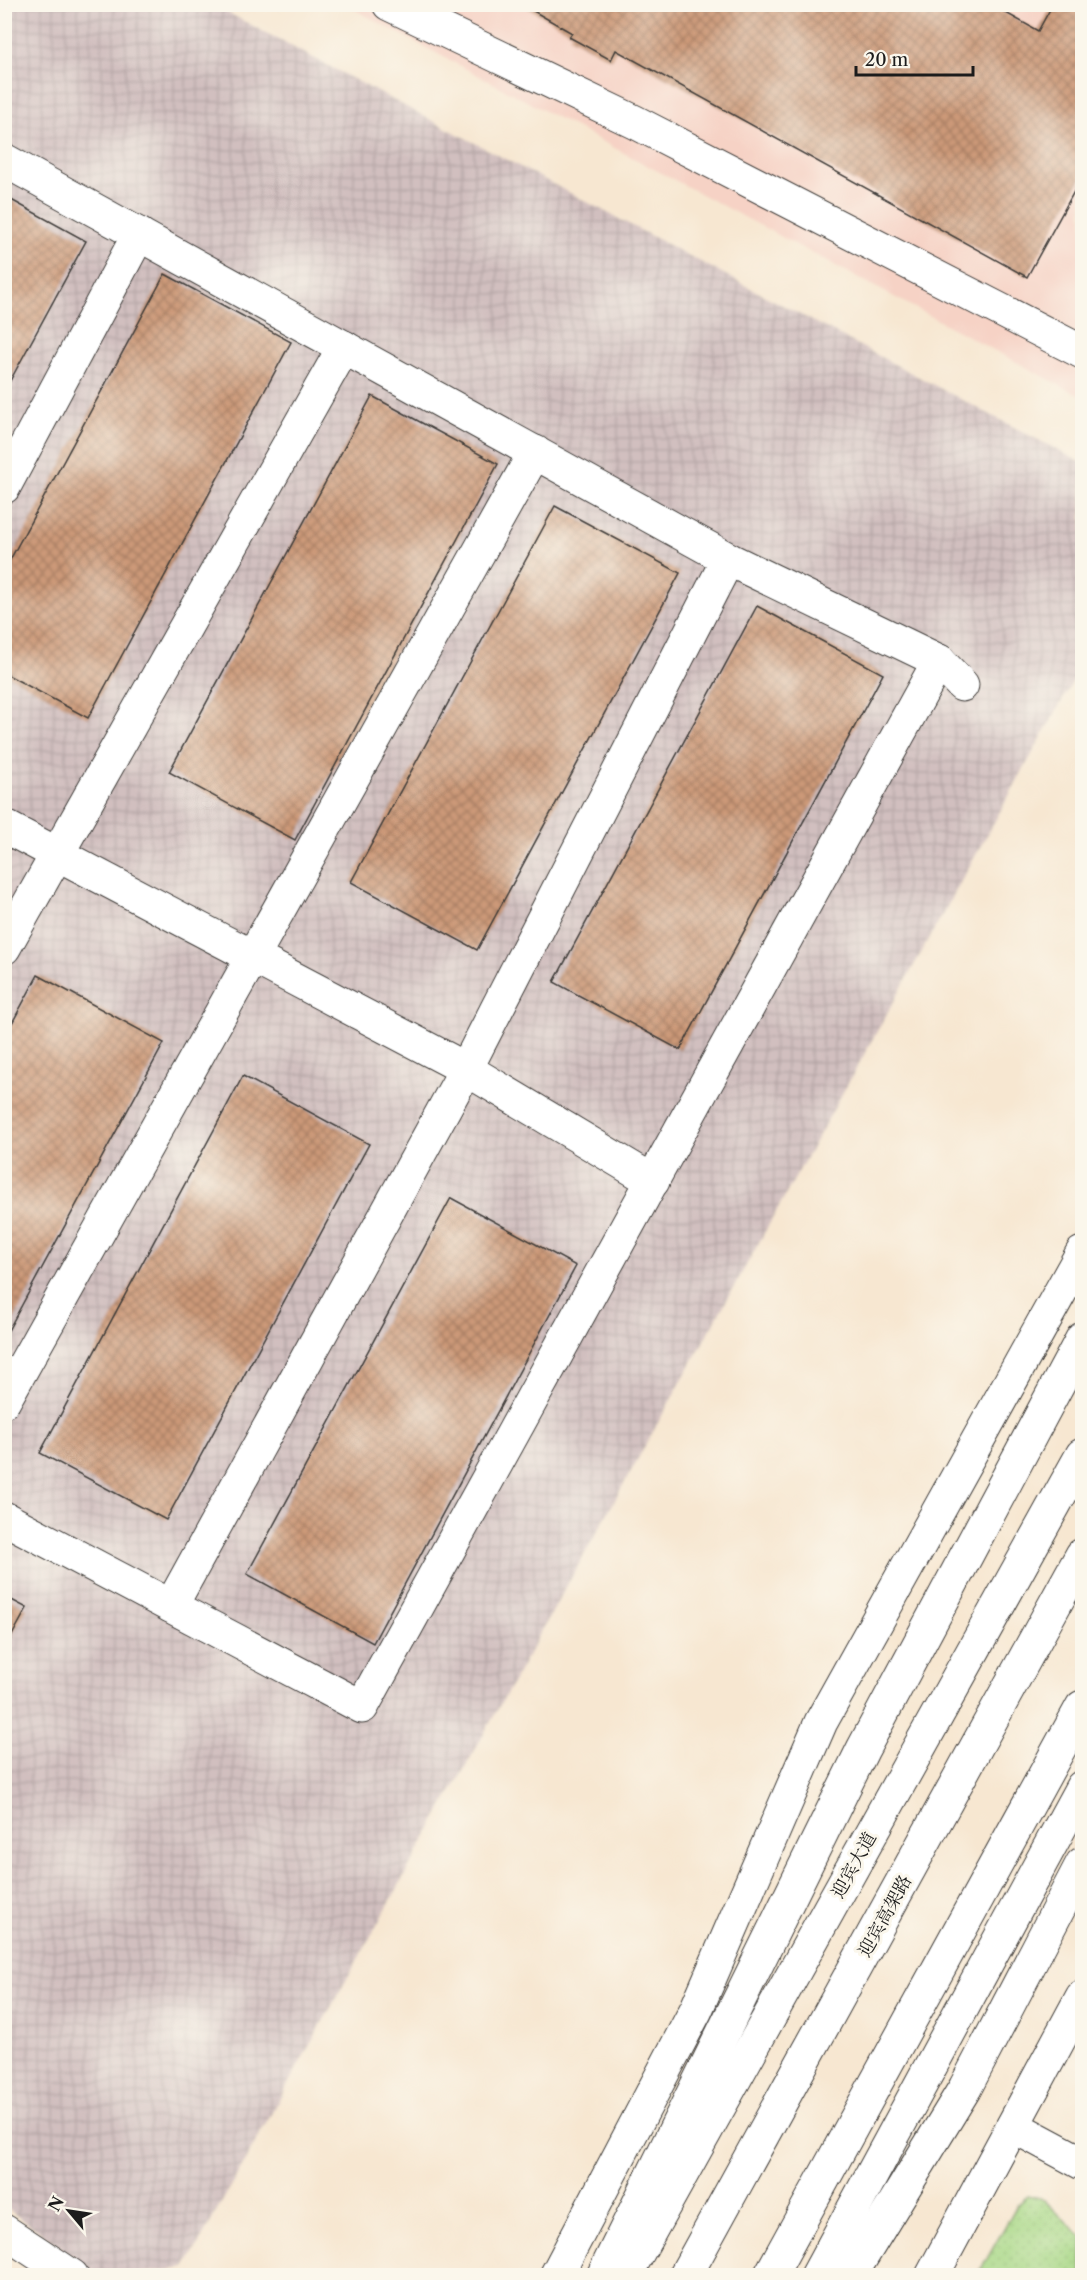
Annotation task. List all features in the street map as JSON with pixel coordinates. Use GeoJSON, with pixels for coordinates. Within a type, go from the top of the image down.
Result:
{"type":"FeatureCollection","features":[{"type":"Feature","properties":{"kind":"main road"},"geometry":{"type":"LineString","coordinates":[[404,8],[635,122],[1083,352]]}},
{"type":"Feature","properties":{"kind":"main road"},"geometry":{"type":"LineString","coordinates":[[4,160],[728,558],[939,661],[962,685]]}},
{"type":"Feature","properties":{"kind":"main road"},"geometry":{"type":"LineString","coordinates":[[4,487],[139,234]]}},
{"type":"Feature","properties":{"kind":"main road"},"geometry":{"type":"LineString","coordinates":[[4,948],[344,347]]}},
{"type":"Feature","properties":{"kind":"main road"},"geometry":{"type":"LineString","coordinates":[[4,1401],[535,452]]}},
{"type":"Feature","properties":{"kind":"main road"},"geometry":{"type":"LineString","coordinates":[[171,1606],[466,1070],[728,558]]}},
{"type":"Feature","properties":{"kind":"main road"},"geometry":{"type":"LineString","coordinates":[[4,1518],[362,1707],[939,661]]}},
{"type":"Feature","properties":{"kind":"main road"},"geometry":{"type":"LineString","coordinates":[[4,826],[466,1070],[652,1181]]}},
{"type":"Feature","properties":{"kind":"main road"},"geometry":{"type":"LineString","coordinates":[[556,2276],[696,2010],[821,1722],[1083,1253]]}},
{"type":"Feature","properties":{"kind":"main road"},"geometry":{"type":"LineString","coordinates":[[603,2276],[863,1749],[1083,1339]]}},
{"type":"Feature","properties":{"kind":"main road","name":"迎宾大道"},"geometry":{"type":"LineString","coordinates":[[625,2276],[1083,1455]]}},
{"type":"Feature","properties":{"kind":"main road","name":"迎宾高架路"},"geometry":{"type":"LineString","coordinates":[[685,2276],[1083,1555]]}},
{"type":"Feature","properties":{"kind":"main road"},"geometry":{"type":"LineString","coordinates":[[770,2276],[1083,1707]]}},
{"type":"Feature","properties":{"kind":"main road"},"geometry":{"type":"LineString","coordinates":[[817,2276],[1083,1787]]}},
{"type":"Feature","properties":{"kind":"main road"},"geometry":{"type":"LineString","coordinates":[[850,2276],[965,2088],[1083,1864]]}},
{"type":"Feature","properties":{"kind":"main road"},"geometry":{"type":"LineString","coordinates":[[932,2276],[1083,1997]]}},
{"type":"Feature","properties":{"kind":"main road"},"geometry":{"type":"LineString","coordinates":[[1013,2126],[1083,2163]]}},
{"type":"Feature","properties":{"kind":"main road"},"geometry":{"type":"LineString","coordinates":[[4,2231],[72,2276]]}},
{"type":"Feature","properties":{"kind":"shaded area"},"geometry":{"type":"Polygon","coordinates":[[[5,5],[213,5],[1082,463],[1082,665],[185,2268],[128,2275],[99,2275],[5,2207],[5,5]]]}},
{"type":"Feature","properties":{"kind":"shaded area"},"geometry":{"type":"Polygon","coordinates":[[[346,5],[1082,5],[1082,397],[346,5]]]}},
{"type":"Feature","properties":{"kind":"green space"},"geometry":{"type":"Polygon","coordinates":[[[1028,2196],[1044,2200],[1082,2237],[1082,2275],[978,2275],[1017,2205],[1028,2196]]]}},
{"type":"Feature","properties":{"kind":"building"},"geometry":{"type":"Polygon","coordinates":[[[521,4],[990,4],[1038,31],[1053,4],[1082,4],[1082,177],[1027,277],[616,50],[611,60],[569,37],[572,33],[521,4]]]}},
{"type":"Feature","properties":{"kind":"building"},"geometry":{"type":"Polygon","coordinates":[[[4,196],[86,241],[4,392],[4,196]]]}},
{"type":"Feature","properties":{"kind":"building"},"geometry":{"type":"Polygon","coordinates":[[[165,274],[291,342],[88,718],[4,673],[4,571],[165,274]]]}},
{"type":"Feature","properties":{"kind":"building"},"geometry":{"type":"Polygon","coordinates":[[[372,396],[498,464],[295,840],[169,772],[372,396]]]}},
{"type":"Feature","properties":{"kind":"building"},"geometry":{"type":"Polygon","coordinates":[[[555,506],[680,573],[477,950],[351,882],[555,506]]]}},
{"type":"Feature","properties":{"kind":"building"},"geometry":{"type":"Polygon","coordinates":[[[757,606],[883,674],[680,1050],[554,982],[757,606]]]}},
{"type":"Feature","properties":{"kind":"building"},"geometry":{"type":"Polygon","coordinates":[[[38,975],[164,1043],[4,1338],[4,1038],[38,975]]]}},
{"type":"Feature","properties":{"kind":"building"},"geometry":{"type":"Polygon","coordinates":[[[243,1076],[369,1144],[166,1520],[40,1453],[243,1076]]]}},
{"type":"Feature","properties":{"kind":"building"},"geometry":{"type":"Polygon","coordinates":[[[451,1198],[576,1266],[373,1643],[247,1574],[451,1198]]]}},
{"type":"Feature","properties":{"kind":"building"},"geometry":{"type":"Polygon","coordinates":[[[4,1596],[27,1608],[4,1650],[4,1596]]]}}]}
